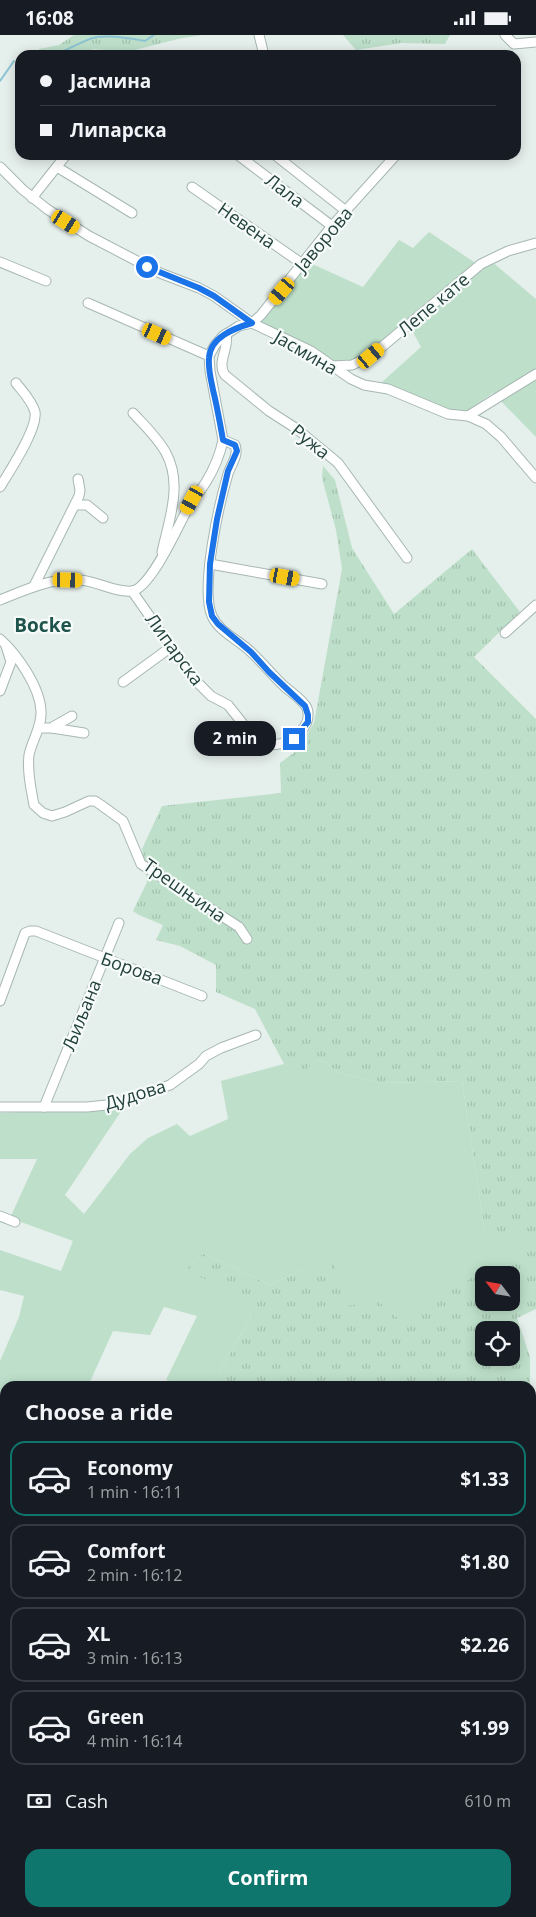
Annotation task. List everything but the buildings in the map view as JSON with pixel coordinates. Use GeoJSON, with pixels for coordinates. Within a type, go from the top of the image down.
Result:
{"type":"FeatureCollection","features":[{"type":"Feature","properties":{"kind":"street"},"geometry":{"type":"LineString","coordinates":[[259,35],[263,50]]}},
{"type":"Feature","properties":{"kind":"street"},"geometry":{"type":"LineString","coordinates":[[505,35],[514,44],[536,42]]}},
{"type":"Feature","properties":{"kind":"street"},"geometry":{"type":"LineString","coordinates":[[32,198],[62,160]]}},
{"type":"Feature","properties":{"kind":"street","name":"Лала"},"geometry":{"type":"LineString","coordinates":[[245,160],[332,226]]}},
{"type":"Feature","properties":{"kind":"street"},"geometry":{"type":"LineString","coordinates":[[281,160],[346,211]]}},
{"type":"Feature","properties":{"kind":"street","name":"Јаворова"},"geometry":{"type":"LineString","coordinates":[[252,323],[270,305],[301,263],[332,226],[392,160]]}},
{"type":"Feature","properties":{"kind":"street","name":"Јасмина"},"geometry":{"type":"LineString","coordinates":[[0,167],[32,198],[89,236],[160,273],[214,296],[252,323],[311,351],[364,385],[388,389],[448,414],[468,416],[493,429],[536,477]]}},
{"type":"Feature","properties":{"kind":"street"},"geometry":{"type":"LineString","coordinates":[[57,167],[132,213]]}},
{"type":"Feature","properties":{"kind":"street","name":"Невена"},"geometry":{"type":"LineString","coordinates":[[192,187],[301,263]]}},
{"type":"Feature","properties":{"kind":"street","name":"Лепе кате"},"geometry":{"type":"LineString","coordinates":[[332,366],[352,365],[371,356],[481,264],[508,251],[536,243]]}},
{"type":"Feature","properties":{"kind":"street"},"geometry":{"type":"LineString","coordinates":[[0,262],[46,281]]}},
{"type":"Feature","properties":{"kind":"street"},"geometry":{"type":"LineString","coordinates":[[88,303],[209,357]]}},
{"type":"Feature","properties":{"kind":"street"},"geometry":{"type":"LineString","coordinates":[[0,600],[34,586],[68,580],[81,580],[115,589],[132,591],[142,585],[160,562],[192,500],[206,483],[221,452],[223,440],[209,357],[215,345],[226,334],[240,326],[252,323]]}},
{"type":"Feature","properties":{"kind":"street","name":"Ружа"},"geometry":{"type":"LineString","coordinates":[[226,334],[227,341],[221,367],[225,375],[269,411],[297,429],[338,463],[407,558]]}},
{"type":"Feature","properties":{"kind":"street"},"geometry":{"type":"LineString","coordinates":[[468,416],[536,374]]}},
{"type":"Feature","properties":{"kind":"street"},"geometry":{"type":"LineString","coordinates":[[0,487],[33,427],[35,415],[28,397],[16,383]]}},
{"type":"Feature","properties":{"kind":"street"},"geometry":{"type":"LineString","coordinates":[[134,413],[158,440],[171,464],[174,479],[173,504],[160,562]]}},
{"type":"Feature","properties":{"kind":"street","name":"Липарска"},"geometry":{"type":"LineString","coordinates":[[132,591],[193,678],[211,696],[228,705],[259,744],[278,745],[287,743],[308,722],[305,706],[251,652],[228,634],[212,616],[209,602],[210,564],[228,471],[237,451],[235,445],[223,440]]}},
{"type":"Feature","properties":{"kind":"street"},"geometry":{"type":"LineString","coordinates":[[34,586],[75,505],[80,490],[78,479]]}},
{"type":"Feature","properties":{"kind":"street"},"geometry":{"type":"LineString","coordinates":[[75,505],[87,505],[103,518]]}},
{"type":"Feature","properties":{"kind":"street"},"geometry":{"type":"LineString","coordinates":[[210,564],[322,584]]}},
{"type":"Feature","properties":{"kind":"street"},"geometry":{"type":"LineString","coordinates":[[504,633],[536,605]]}},
{"type":"Feature","properties":{"kind":"street"},"geometry":{"type":"LineString","coordinates":[[0,691],[9,671],[11,661],[2,641]]}},
{"type":"Feature","properties":{"kind":"street","name":"Трешњина"},"geometry":{"type":"LineString","coordinates":[[2,641],[12,649],[25,669],[37,696],[41,711],[39,728],[29,755],[28,769],[34,805],[38,810],[52,816],[89,801],[95,801],[123,821],[142,864],[238,927],[246,939]]}},
{"type":"Feature","properties":{"kind":"street"},"geometry":{"type":"LineString","coordinates":[[123,682],[171,647]]}},
{"type":"Feature","properties":{"kind":"street"},"geometry":{"type":"LineString","coordinates":[[51,728],[72,716]]}},
{"type":"Feature","properties":{"kind":"street"},"geometry":{"type":"LineString","coordinates":[[39,728],[84,733]]}},
{"type":"Feature","properties":{"kind":"street","name":"Љиљана"},"geometry":{"type":"LineString","coordinates":[[44,1107],[119,923]]}},
{"type":"Feature","properties":{"kind":"street","name":"Борова"},"geometry":{"type":"LineString","coordinates":[[0,1001],[25,933],[30,931],[36,931],[104,959],[202,995]]}},
{"type":"Feature","properties":{"kind":"street","name":"Дудова"},"geometry":{"type":"LineString","coordinates":[[0,1107],[104,1106],[136,1098],[170,1085],[199,1064],[206,1056],[221,1048],[256,1035]]}},
{"type":"Feature","properties":{"kind":"street"},"geometry":{"type":"LineString","coordinates":[[0,1216],[15,1223]]}},
{"type":"Feature","properties":{"kind":"green space"},"geometry":{"type":"Polygon","coordinates":[[[74,35],[202,35],[135,50],[39,50],[59,45],[74,35]]]}},
{"type":"Feature","properties":{"kind":"green space"},"geometry":{"type":"Polygon","coordinates":[[[343,35],[450,35],[445,44],[401,43],[356,50],[343,35]]]}},
{"type":"Feature","properties":{"kind":"green space"},"geometry":{"type":"Polygon","coordinates":[[[429,232],[480,266],[491,261],[536,299],[536,437],[493,393],[467,411],[438,408],[381,383],[421,347],[408,323],[349,367],[323,366],[254,327],[310,263],[363,287],[399,240],[413,248],[429,232]]]}},
{"type":"Feature","properties":{"kind":"green space"},"geometry":{"type":"Polygon","coordinates":[[[323,466],[335,480],[352,548],[394,614],[472,549],[520,612],[474,657],[536,719],[536,1309],[517,1318],[518,1321],[475,1321],[475,1366],[520,1366],[520,1327],[530,1357],[530,1381],[214,1381],[251,1317],[246,1297],[184,1271],[203,1253],[270,1285],[299,1271],[334,1261],[484,1227],[462,1081],[380,1083],[337,1072],[326,1062],[314,1060],[304,1075],[284,1064],[255,1009],[216,992],[216,965],[180,946],[156,940],[163,925],[133,911],[147,882],[142,849],[162,806],[281,793],[280,763],[296,751],[314,723],[342,569],[336,530],[322,478],[323,466]]]}},
{"type":"Feature","properties":{"kind":"green space"},"geometry":{"type":"Polygon","coordinates":[[[314,1060],[326,1062],[337,1072],[380,1083],[462,1081],[484,1227],[526,1239],[527,1246],[493,1266],[475,1266],[475,1276],[400,1320],[379,1302],[344,1306],[334,1262],[299,1271],[270,1285],[203,1253],[185,1271],[247,1297],[251,1317],[214,1381],[166,1380],[197,1316],[164,1307],[150,1335],[113,1331],[90,1381],[0,1381],[0,1361],[19,1317],[24,1296],[0,1290],[0,1250],[61,1271],[73,1241],[10,1218],[37,1159],[0,1159],[0,1113],[124,1107],[65,1195],[84,1214],[130,1154],[148,1138],[177,1124],[190,1136],[228,1119],[221,1081],[284,1064],[304,1074],[314,1060]]]}},
{"type":"Feature","properties":{"kind":"waterway"},"geometry":{"type":"LineString","coordinates":[[66,50],[97,37],[145,41],[154,35]]}},
{"type":"Feature","properties":{"kind":"waterway"},"geometry":{"type":"LineString","coordinates":[[0,81],[14,61]]}},
{"type":"Feature","properties":{"kind":"district","name":"Bocke"},"geometry":{"type":"Point","coordinates":[43,625]}},
{"type":"Feature","properties":{"kind":"route"},"geometry":{"type":"LineString","coordinates":[[147,267],[199,288],[237,311],[252,323],[240,326],[223,335],[209,357],[223,440],[235,445],[237,451],[228,471],[217,519],[210,564],[209,602],[212,616],[218,624],[251,652],[307,709],[308,722],[294,739]]}}]}
